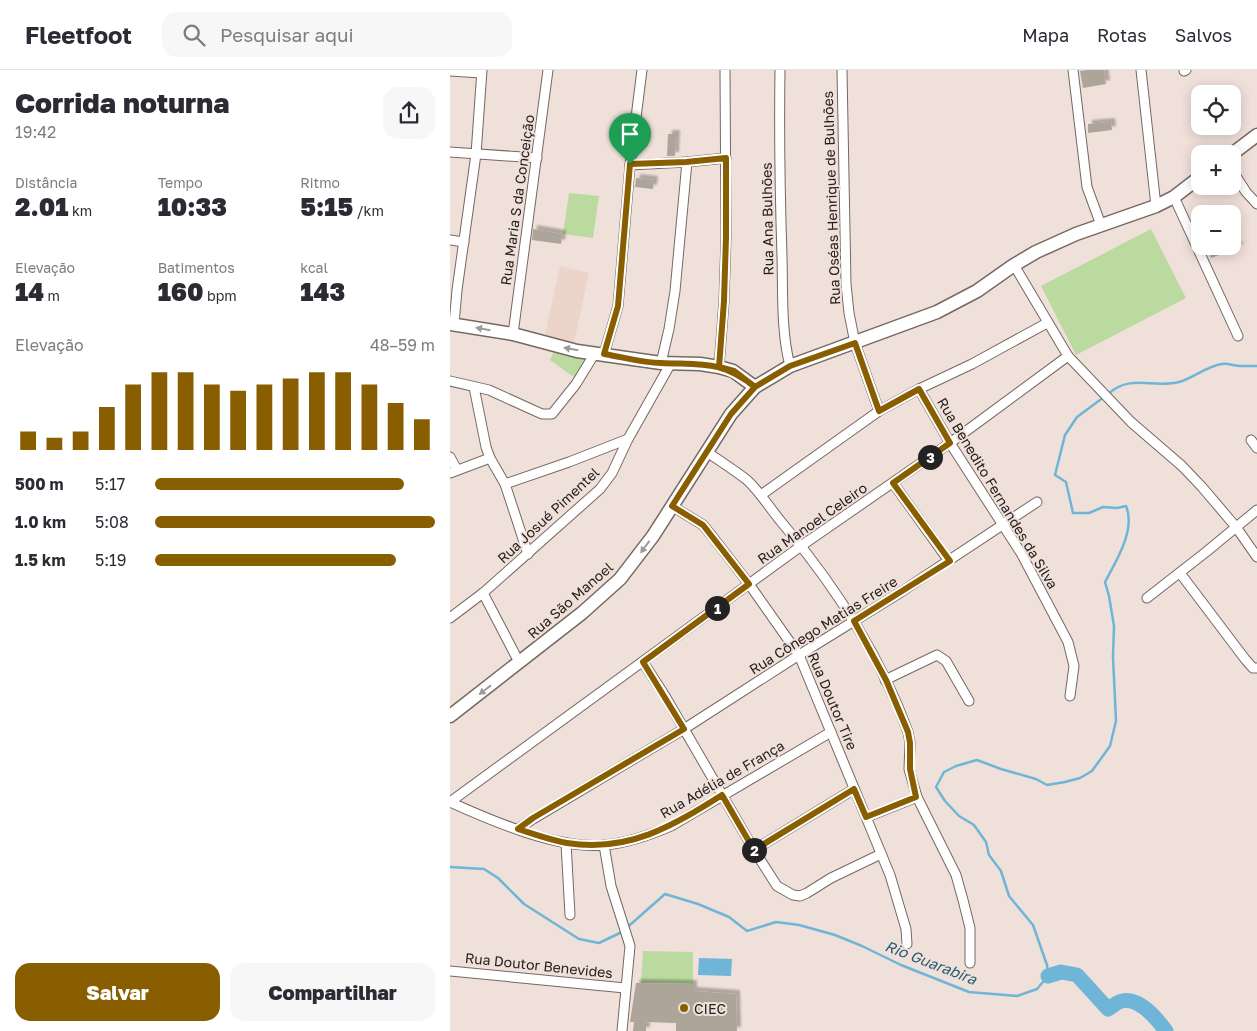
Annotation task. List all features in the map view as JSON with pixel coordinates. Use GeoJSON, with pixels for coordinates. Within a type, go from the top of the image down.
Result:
{"type":"FeatureCollection","features":[{"type":"Feature","properties":{"kind":"main road"},"geometry":{"type":"LineString","coordinates":[[1241,147],[1257,135]]}},
{"type":"Feature","properties":{"kind":"main road","name":"Rua São Manoel"},"geometry":{"type":"LineString","coordinates":[[450,716],[582,613],[620,579],[653,536],[731,414],[755,387],[790,366],[894,329],[955,303],[1014,265],[1049,246],[1156,206],[1191,184]]}},
{"type":"Feature","properties":{"kind":"main road"},"geometry":{"type":"LineString","coordinates":[[452,324],[512,334],[556,346],[600,354],[666,363],[719,367],[734,371],[755,387]]}},
{"type":"Feature","properties":{"kind":"street","name":"Rua Maria S da Conceição"},"geometry":{"type":"LineString","coordinates":[[512,334],[548,70]]}},
{"type":"Feature","properties":{"kind":"street"},"geometry":{"type":"LineString","coordinates":[[450,381],[489,390],[542,414],[552,414],[600,354],[618,306],[630,164],[642,70]]}},
{"type":"Feature","properties":{"kind":"street"},"geometry":{"type":"LineString","coordinates":[[719,367],[726,237],[726,70]]}},
{"type":"Feature","properties":{"kind":"street","name":"Rua Ana Bulhões"},"geometry":{"type":"LineString","coordinates":[[780,70],[779,115],[783,314],[786,352],[790,366]]}},
{"type":"Feature","properties":{"kind":"street","name":"Rua Oséas Henrique de Bulhões"},"geometry":{"type":"LineString","coordinates":[[842,70],[846,284],[849,313],[855,343],[879,411]]}},
{"type":"Feature","properties":{"kind":"street"},"geometry":{"type":"LineString","coordinates":[[1073,70],[1087,187],[1101,225]]}},
{"type":"Feature","properties":{"kind":"street"},"geometry":{"type":"LineString","coordinates":[[1141,70],[1156,206]]}},
{"type":"Feature","properties":{"kind":"street"},"geometry":{"type":"LineString","coordinates":[[450,71],[482,72],[476,154],[452,324]]}},
{"type":"Feature","properties":{"kind":"street"},"geometry":{"type":"LineString","coordinates":[[450,152],[537,158]]}},
{"type":"Feature","properties":{"kind":"street"},"geometry":{"type":"LineString","coordinates":[[630,164],[726,158]]}},
{"type":"Feature","properties":{"kind":"street","name":"Rua Josué Pimentel"},"geometry":{"type":"LineString","coordinates":[[452,614],[484,593],[600,489],[612,473],[666,363],[675,291],[686,162]]}},
{"type":"Feature","properties":{"kind":"street"},"geometry":{"type":"LineString","coordinates":[[1241,184],[1257,204]]}},
{"type":"Feature","properties":{"kind":"street"},"geometry":{"type":"LineString","coordinates":[[1174,196],[1238,336]]}},
{"type":"Feature","properties":{"kind":"street"},"geometry":{"type":"LineString","coordinates":[[450,240],[464,242]]}},
{"type":"Feature","properties":{"kind":"street"},"geometry":{"type":"LineString","coordinates":[[1014,265],[1068,356],[1131,422],[1182,466],[1236,527],[1257,557]]}},
{"type":"Feature","properties":{"kind":"street"},"geometry":{"type":"LineString","coordinates":[[761,495],[879,411],[1048,323]]}},
{"type":"Feature","properties":{"kind":"street","name":"Rua Manoel Celeiro"},"geometry":{"type":"LineString","coordinates":[[450,802],[749,584],[950,443],[1068,356]]}},
{"type":"Feature","properties":{"kind":"street"},"geometry":{"type":"LineString","coordinates":[[474,387],[490,458],[504,484],[528,554]]}},
{"type":"Feature","properties":{"kind":"street","name":"Rua Benedito Fernandes da Silva"},"geometry":{"type":"LineString","coordinates":[[919,389],[950,443],[1004,526],[1040,587],[1068,642],[1074,666],[1070,696]]}},
{"type":"Feature","properties":{"kind":"street"},"geometry":{"type":"LineString","coordinates":[[504,484],[628,439]]}},
{"type":"Feature","properties":{"kind":"street"},"geometry":{"type":"LineString","coordinates":[[706,452],[741,476],[761,495],[802,546],[854,621],[886,680],[908,732],[910,769],[916,797],[956,875],[970,928],[970,963]]}},
{"type":"Feature","properties":{"kind":"street"},"geometry":{"type":"LineString","coordinates":[[450,456],[453,471],[490,458]]}},
{"type":"Feature","properties":{"kind":"street"},"geometry":{"type":"LineString","coordinates":[[893,483],[950,561]]}},
{"type":"Feature","properties":{"kind":"street","name":"Rua Cônego Matias Freire"},"geometry":{"type":"LineString","coordinates":[[518,829],[533,818],[684,729],[950,561],[1037,502]]}},
{"type":"Feature","properties":{"kind":"street","name":"Rua Doutor Tire"},"geometry":{"type":"LineString","coordinates":[[672,506],[703,525],[749,584],[799,655],[881,854],[899,903],[906,929],[907,944]]}},
{"type":"Feature","properties":{"kind":"street"},"geometry":{"type":"LineString","coordinates":[[1147,598],[1257,510]]}},
{"type":"Feature","properties":{"kind":"street"},"geometry":{"type":"LineString","coordinates":[[1180,573],[1255,668]]}},
{"type":"Feature","properties":{"kind":"street"},"geometry":{"type":"LineString","coordinates":[[484,593],[519,662]]}},
{"type":"Feature","properties":{"kind":"street"},"geometry":{"type":"LineString","coordinates":[[886,680],[937,655],[946,661],[968,701]]}},
{"type":"Feature","properties":{"kind":"street"},"geometry":{"type":"LineString","coordinates":[[643,662],[754,850],[778,886],[793,895],[807,894],[838,875],[881,854]]}},
{"type":"Feature","properties":{"kind":"street","name":"Rua Adélia de França"},"geometry":{"type":"LineString","coordinates":[[450,802],[518,829],[566,843],[604,845],[656,832],[671,826],[831,732]]}},
{"type":"Feature","properties":{"kind":"street"},"geometry":{"type":"LineString","coordinates":[[754,850],[854,789]]}},
{"type":"Feature","properties":{"kind":"street"},"geometry":{"type":"LineString","coordinates":[[866,817],[916,797]]}},
{"type":"Feature","properties":{"kind":"street"},"geometry":{"type":"LineString","coordinates":[[566,843],[570,915]]}},
{"type":"Feature","properties":{"kind":"street"},"geometry":{"type":"LineString","coordinates":[[604,845],[611,886],[630,946],[622,1031]]}},
{"type":"Feature","properties":{"kind":"street","name":"Rua Doutor Benevides"},"geometry":{"type":"LineString","coordinates":[[450,971],[626,988]]}},
{"type":"Feature","properties":{"kind":"shaded area"},"geometry":{"type":"Polygon","coordinates":[[[560,266],[589,273],[573,347],[544,339],[560,266]]]}},
{"type":"Feature","properties":{"kind":"green space"},"geometry":{"type":"Polygon","coordinates":[[[569,193],[599,196],[593,238],[563,234],[569,193]]]}},
{"type":"Feature","properties":{"kind":"green space"},"geometry":{"type":"Polygon","coordinates":[[[1151,229],[1186,298],[1076,355],[1041,286],[1151,229]]]}},
{"type":"Feature","properties":{"kind":"green space"},"geometry":{"type":"Polygon","coordinates":[[[554,351],[589,356],[575,378],[550,360],[554,351]]]}},
{"type":"Feature","properties":{"kind":"green space"},"geometry":{"type":"Polygon","coordinates":[[[643,951],[693,952],[693,984],[641,983],[643,951]]]}},
{"type":"Feature","properties":{"kind":"water"},"geometry":{"type":"Polygon","coordinates":[[[699,958],[732,959],[731,976],[698,975],[699,958]]]}},
{"type":"Feature","properties":{"kind":"building"},"geometry":{"type":"Polygon","coordinates":[[[1104,70],[1106,84],[1083,88],[1080,71],[1104,70]]]}},
{"type":"Feature","properties":{"kind":"building"},"geometry":{"type":"Polygon","coordinates":[[[1111,122],[1112,130],[1088,133],[1088,124],[1111,122]]]}},
{"type":"Feature","properties":{"kind":"building"},"geometry":{"type":"Polygon","coordinates":[[[668,134],[676,134],[675,156],[667,156],[668,134]]]}},
{"type":"Feature","properties":{"kind":"building"},"geometry":{"type":"Polygon","coordinates":[[[636,178],[654,180],[653,189],[635,187],[636,178]]]}},
{"type":"Feature","properties":{"kind":"building"},"geometry":{"type":"Polygon","coordinates":[[[533,229],[562,234],[561,244],[532,240],[533,229]]]}},
{"type":"Feature","properties":{"kind":"building","name":"CIEC"},"geometry":{"type":"Polygon","coordinates":[[[636,983],[693,984],[693,991],[736,994],[737,1031],[676,1031],[676,1023],[646,1022],[646,1031],[633,1031],[634,1022],[630,1022],[636,983]]]}},
{"type":"Feature","properties":{"kind":"waterway","name":"Rio Guarabira"},"geometry":{"type":"LineString","coordinates":[[1108,394],[1126,384],[1169,384],[1179,382],[1222,364],[1257,366]]}},
{"type":"Feature","properties":{"kind":"waterway","name":"Rio Guarabira"},"geometry":{"type":"LineString","coordinates":[[450,867],[484,869],[498,878],[524,904],[579,939],[599,943],[622,932],[665,894],[698,904],[729,917],[747,931],[776,922],[799,925],[835,935],[901,965],[969,992],[1017,996],[1037,989],[1048,976],[1047,965],[1033,925],[1009,896],[1001,871],[989,855],[986,842],[974,825],[959,816],[945,801],[936,787],[944,772],[956,766],[977,760],[1036,779],[1047,785],[1065,782],[1080,778],[1092,771],[1110,746],[1116,721],[1113,657],[1114,626],[1105,582],[1127,535],[1128,515],[1126,506],[1117,508],[1103,507],[1089,513],[1073,513],[1066,482],[1055,475],[1065,435],[1077,417],[1104,397]]}},
{"type":"Feature","properties":{"kind":"waterway"},"geometry":{"type":"LineString","coordinates":[[1048,976],[1061,972],[1077,975],[1108,1009],[1118,1002],[1135,1002],[1147,1010],[1166,1031]]}},
{"type":"Feature","properties":{"kind":"place","name":"CIEC"},"geometry":{"type":"Point","coordinates":[684,1008]}},
{"type":"Feature","properties":{"kind":"route"},"geometry":{"type":"LineString","coordinates":[[630,164],[618,306],[604,354],[661,364],[700,364],[719,367],[727,369],[734,371],[744,377],[755,387],[790,366],[855,343],[879,411],[919,389],[950,443],[893,483],[950,561],[854,621],[886,680],[908,732],[911,781],[916,797],[866,817],[854,789],[754,850],[722,795],[671,826],[632,840],[604,845],[566,843],[518,829],[533,818],[616,771],[684,729],[643,662],[749,584],[703,525],[672,506],[731,414],[755,387],[734,371],[719,367],[724,301],[727,211],[726,158],[630,164]]}}]}
